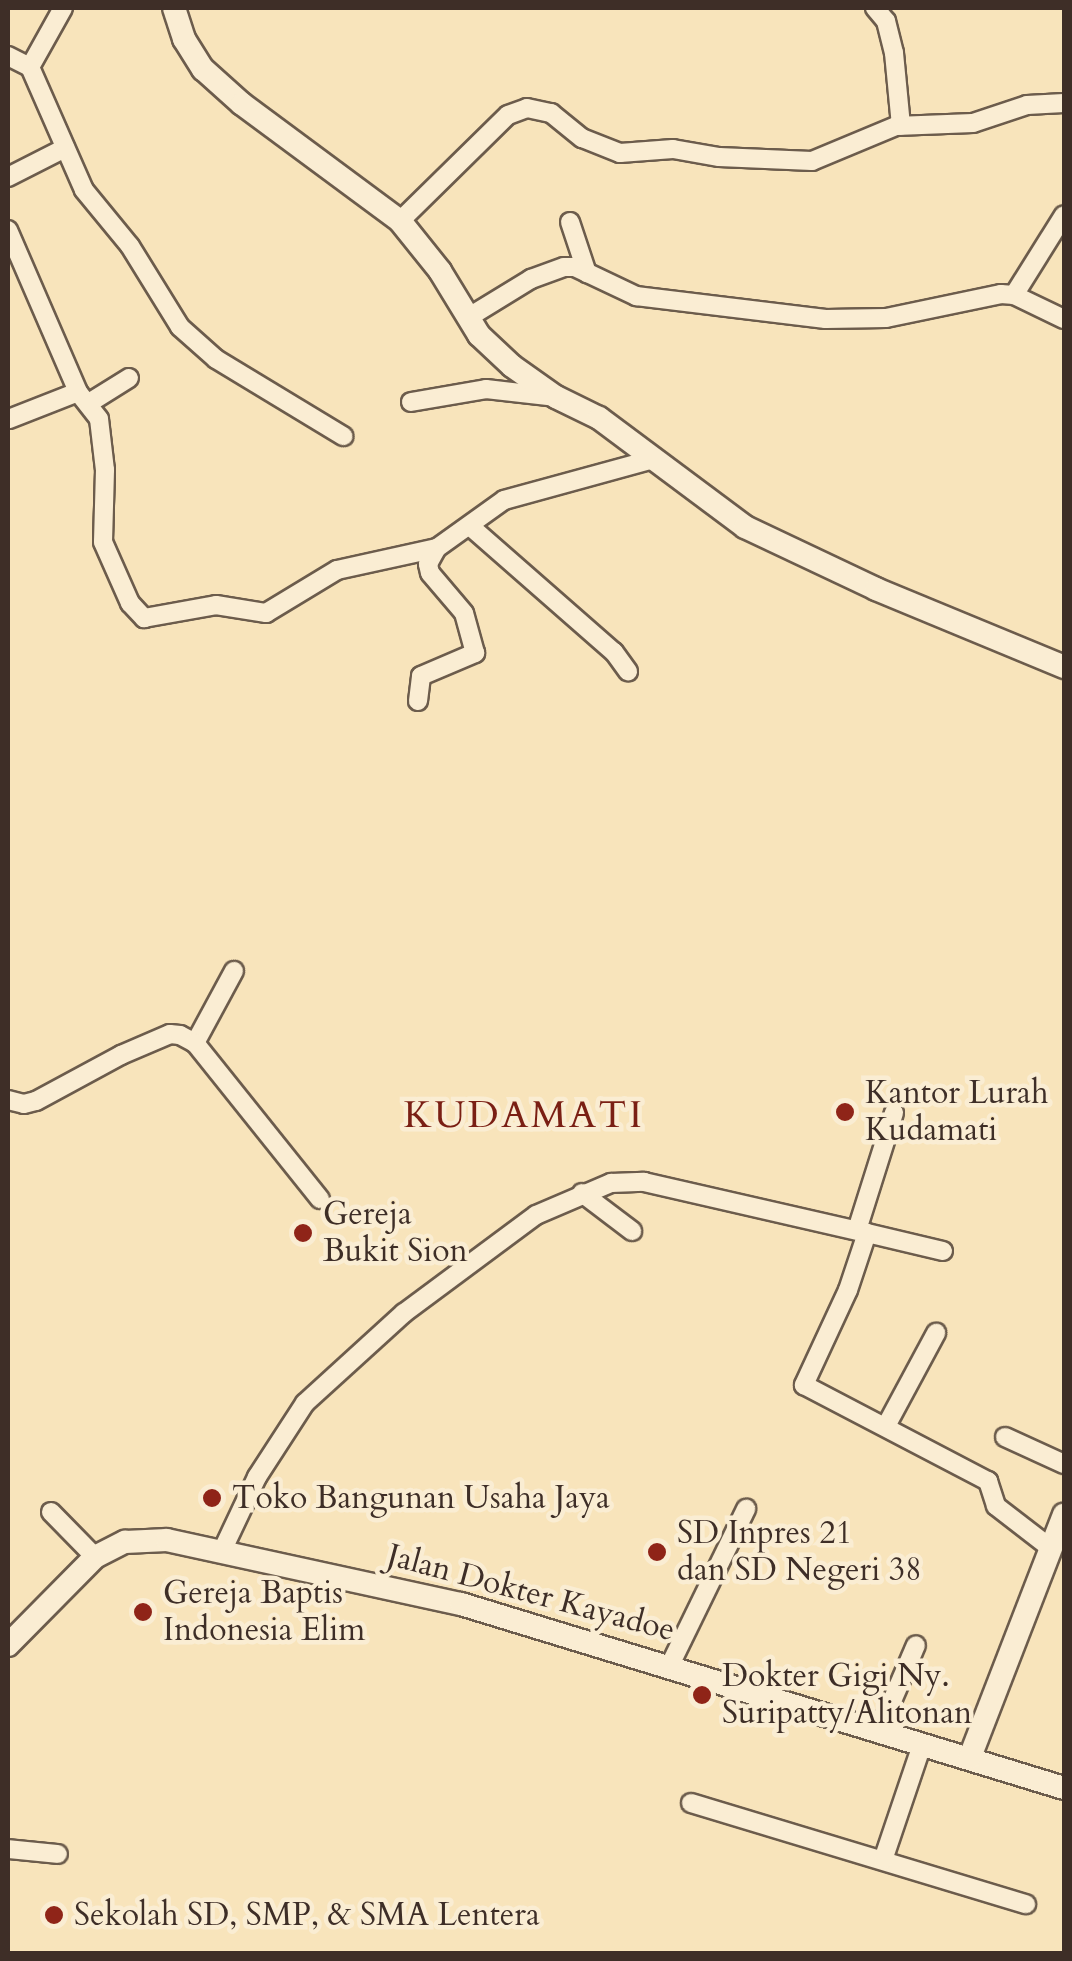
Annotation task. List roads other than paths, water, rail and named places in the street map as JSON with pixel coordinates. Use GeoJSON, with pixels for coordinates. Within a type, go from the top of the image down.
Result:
{"type":"FeatureCollection","features":[{"type":"Feature","properties":{"kind":"street"},"geometry":{"type":"LineString","coordinates":[[30,66],[63,8]]}},
{"type":"Feature","properties":{"kind":"street"},"geometry":{"type":"LineString","coordinates":[[174,8],[184,39],[202,69],[258,116],[400,221],[440,271],[480,335],[512,366],[556,397],[600,418],[650,460],[745,527],[876,589],[1064,667]]}},
{"type":"Feature","properties":{"kind":"street"},"geometry":{"type":"LineString","coordinates":[[876,8],[886,20],[894,53],[901,126]]}},
{"type":"Feature","properties":{"kind":"street"},"geometry":{"type":"LineString","coordinates":[[8,56],[30,66],[84,190],[130,246],[180,327],[216,359],[343,436]]}},
{"type":"Feature","properties":{"kind":"street"},"geometry":{"type":"LineString","coordinates":[[400,221],[508,114],[528,108],[557,116],[582,138],[608,150],[631,154],[673,149],[718,157],[812,161],[901,126],[973,122],[1027,104],[1064,103]]}},
{"type":"Feature","properties":{"kind":"street"},"geometry":{"type":"LineString","coordinates":[[8,177],[65,148]]}},
{"type":"Feature","properties":{"kind":"street"},"geometry":{"type":"LineString","coordinates":[[1014,295],[1064,215]]}},
{"type":"Feature","properties":{"kind":"street"},"geometry":{"type":"LineString","coordinates":[[570,222],[587,273]]}},
{"type":"Feature","properties":{"kind":"street"},"geometry":{"type":"LineString","coordinates":[[8,230],[84,397],[99,419],[103,443],[103,542],[130,603],[144,618],[216,605],[266,613],[337,570],[437,548],[504,500],[650,460]]}},
{"type":"Feature","properties":{"kind":"street"},"geometry":{"type":"LineString","coordinates":[[469,317],[551,269],[575,267],[636,296],[854,320],[886,318],[987,294],[1014,295],[1064,319]]}},
{"type":"Feature","properties":{"kind":"street"},"geometry":{"type":"LineString","coordinates":[[9,418],[84,397],[129,378]]}},
{"type":"Feature","properties":{"kind":"street"},"geometry":{"type":"LineString","coordinates":[[412,402],[486,388],[556,397]]}},
{"type":"Feature","properties":{"kind":"street"},"geometry":{"type":"LineString","coordinates":[[471,526],[614,652],[628,671]]}},
{"type":"Feature","properties":{"kind":"street"},"geometry":{"type":"LineString","coordinates":[[418,701],[421,676],[475,653],[464,614],[430,574],[428,564],[437,548]]}},
{"type":"Feature","properties":{"kind":"street"},"geometry":{"type":"LineString","coordinates":[[195,1043],[234,971]]}},
{"type":"Feature","properties":{"kind":"street"},"geometry":{"type":"LineString","coordinates":[[8,1100],[24,1104],[36,1101],[121,1055],[170,1034],[195,1043],[320,1198]]}},
{"type":"Feature","properties":{"kind":"street"},"geometry":{"type":"LineString","coordinates":[[894,1113],[848,1290],[804,1385],[988,1481],[996,1506],[1049,1547]]}},
{"type":"Feature","properties":{"kind":"street"},"geometry":{"type":"LineString","coordinates":[[223,1549],[265,1462],[305,1403],[463,1266],[536,1216],[582,1193],[611,1182],[663,1184],[943,1251]]}},
{"type":"Feature","properties":{"kind":"street"},"geometry":{"type":"LineString","coordinates":[[582,1193],[632,1231]]}},
{"type":"Feature","properties":{"kind":"street"},"geometry":{"type":"LineString","coordinates":[[886,1426],[936,1333]]}},
{"type":"Feature","properties":{"kind":"street"},"geometry":{"type":"LineString","coordinates":[[1005,1437],[1064,1464]]}},
{"type":"Feature","properties":{"kind":"street"},"geometry":{"type":"LineString","coordinates":[[670,1664],[746,1509]]}},
{"type":"Feature","properties":{"kind":"street"},"geometry":{"type":"LineString","coordinates":[[51,1512],[95,1557]]}},
{"type":"Feature","properties":{"kind":"street"},"geometry":{"type":"LineString","coordinates":[[970,1756],[1064,1515]]}},
{"type":"Feature","properties":{"kind":"street","name":"Jalan Dokter Kayadoe"},"geometry":{"type":"LineString","coordinates":[[8,1645],[95,1557],[143,1538],[223,1549],[461,1604],[670,1664],[1064,1788]]}},
{"type":"Feature","properties":{"kind":"street"},"geometry":{"type":"LineString","coordinates":[[880,1729],[916,1645]]}},
{"type":"Feature","properties":{"kind":"street"},"geometry":{"type":"LineString","coordinates":[[883,1860],[922,1744]]}},
{"type":"Feature","properties":{"kind":"street"},"geometry":{"type":"LineString","coordinates":[[690,1803],[1026,1904]]}},
{"type":"Feature","properties":{"kind":"street"},"geometry":{"type":"LineString","coordinates":[[8,1849],[58,1854]]}},
{"type":"Feature","properties":{"kind":"place","name":"Kantor Lurah Kudamati"},"geometry":{"type":"Point","coordinates":[845,1112]}},
{"type":"Feature","properties":{"kind":"place","name":"Gereja Bukit Sion"},"geometry":{"type":"Point","coordinates":[303,1233]}},
{"type":"Feature","properties":{"kind":"place","name":"Toko Bangunan Usaha Jaya"},"geometry":{"type":"Point","coordinates":[212,1498]}},
{"type":"Feature","properties":{"kind":"place","name":"SD Inpres 21 dan SD Negeri 38"},"geometry":{"type":"Point","coordinates":[657,1552]}},
{"type":"Feature","properties":{"kind":"place","name":"Gereja Baptis Indonesia Elim"},"geometry":{"type":"Point","coordinates":[143,1612]}},
{"type":"Feature","properties":{"kind":"place","name":"Dokter Gigi Ny. Suripatty/Alitonan"},"geometry":{"type":"Point","coordinates":[702,1695]}},
{"type":"Feature","properties":{"kind":"place","name":"Sekolah SD, SMP, & SMA Lentera"},"geometry":{"type":"Point","coordinates":[54,1915]}},
{"type":"Feature","properties":{"kind":"district","name":"KUDAMATI"},"geometry":{"type":"Point","coordinates":[524,1116]}}]}
